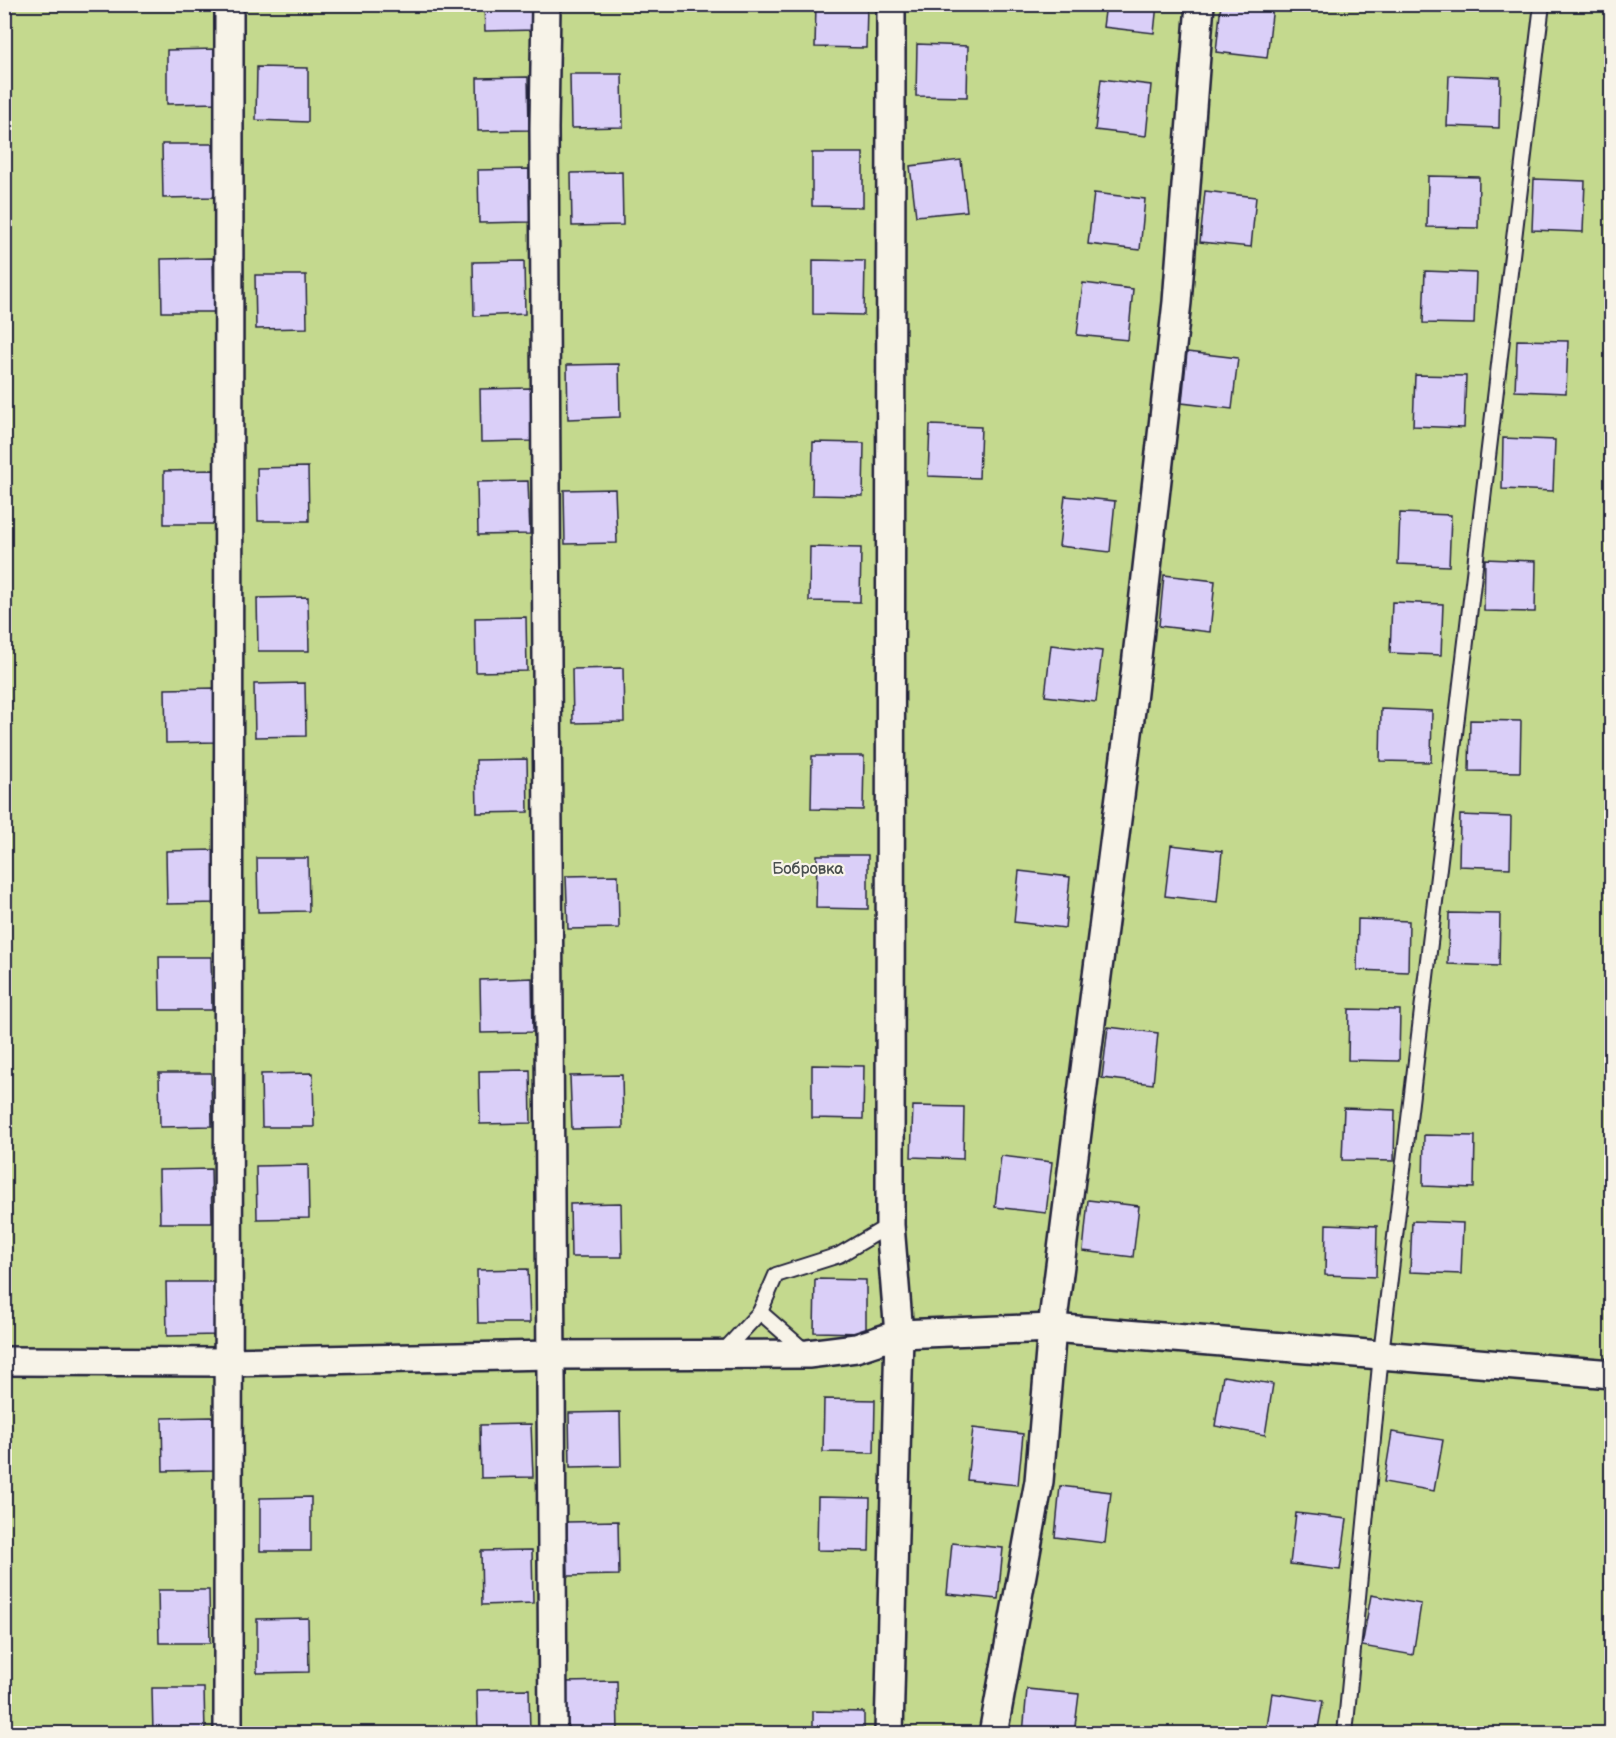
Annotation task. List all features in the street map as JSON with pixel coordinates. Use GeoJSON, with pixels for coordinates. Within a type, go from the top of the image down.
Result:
{"type":"FeatureCollection","features":[{"type":"Feature","properties":{"kind":"street"},"geometry":{"type":"LineString","coordinates":[[228,1734],[229,4]]}},
{"type":"Feature","properties":{"kind":"street"},"geometry":{"type":"LineString","coordinates":[[546,4],[544,128],[553,1734]]}},
{"type":"Feature","properties":{"kind":"street"},"geometry":{"type":"LineString","coordinates":[[889,1734],[899,1334],[890,1226],[891,4]]}},
{"type":"Feature","properties":{"kind":"street"},"geometry":{"type":"LineString","coordinates":[[993,1734],[1039,1481],[1052,1328],[1131,710],[1177,302],[1200,4]]}},
{"type":"Feature","properties":{"kind":"street"},"geometry":{"type":"LineString","coordinates":[[4,1361],[228,1362],[808,1354],[856,1348],[899,1334],[1052,1328],[1611,1374]]}},
{"type":"Feature","properties":{"kind":"lane"},"geometry":{"type":"LineString","coordinates":[[1345,1734],[1381,1354],[1542,4]]}},
{"type":"Feature","properties":{"kind":"lane"},"geometry":{"type":"LineString","coordinates":[[721,1354],[760,1312],[776,1275],[839,1255],[890,1226]]}},
{"type":"Feature","properties":{"kind":"lane"},"geometry":{"type":"LineString","coordinates":[[760,1312],[808,1354]]}},
{"type":"Feature","properties":{"kind":"green space","name":"Бобровка"},"geometry":{"type":"Polygon","coordinates":[[[5,5],[1611,5],[1611,1733],[5,1733],[5,5]]]}},
{"type":"Feature","properties":{"kind":"building"},"geometry":{"type":"Polygon","coordinates":[[[484,4],[535,4],[536,30],[485,31],[484,4]]]}},
{"type":"Feature","properties":{"kind":"building"},"geometry":{"type":"Polygon","coordinates":[[[816,4],[867,4],[866,48],[815,47],[816,4]]]}},
{"type":"Feature","properties":{"kind":"building"},"geometry":{"type":"Polygon","coordinates":[[[1106,4],[1157,4],[1154,33],[1103,27],[1106,4]]]}},
{"type":"Feature","properties":{"kind":"building"},"geometry":{"type":"Polygon","coordinates":[[[1221,4],[1273,6],[1267,58],[1216,52],[1221,4]]]}},
{"type":"Feature","properties":{"kind":"building"},"geometry":{"type":"Polygon","coordinates":[[[917,44],[968,46],[967,97],[916,96],[917,44]]]}},
{"type":"Feature","properties":{"kind":"building"},"geometry":{"type":"Polygon","coordinates":[[[218,49],[219,103],[167,104],[167,50],[218,49]]]}},
{"type":"Feature","properties":{"kind":"building"},"geometry":{"type":"Polygon","coordinates":[[[257,67],[308,68],[308,122],[256,120],[257,67]]]}},
{"type":"Feature","properties":{"kind":"building"},"geometry":{"type":"Polygon","coordinates":[[[570,74],[622,74],[623,127],[571,128],[570,74]]]}},
{"type":"Feature","properties":{"kind":"building"},"geometry":{"type":"Polygon","coordinates":[[[1449,75],[1500,77],[1499,128],[1447,126],[1449,75]]]}},
{"type":"Feature","properties":{"kind":"building"},"geometry":{"type":"Polygon","coordinates":[[[528,77],[529,130],[478,131],[477,78],[528,77]]]}},
{"type":"Feature","properties":{"kind":"building"},"geometry":{"type":"Polygon","coordinates":[[[1101,79],[1151,85],[1146,136],[1095,130],[1101,79]]]}},
{"type":"Feature","properties":{"kind":"building"},"geometry":{"type":"Polygon","coordinates":[[[162,144],[213,144],[214,197],[163,198],[162,144]]]}},
{"type":"Feature","properties":{"kind":"building"},"geometry":{"type":"Polygon","coordinates":[[[812,153],[863,153],[863,207],[812,206],[812,153]]]}},
{"type":"Feature","properties":{"kind":"building"},"geometry":{"type":"Polygon","coordinates":[[[961,160],[967,211],[916,216],[910,166],[961,160]]]}},
{"type":"Feature","properties":{"kind":"building"},"geometry":{"type":"Polygon","coordinates":[[[529,169],[530,222],[479,223],[478,170],[529,169]]]}},
{"type":"Feature","properties":{"kind":"building"},"geometry":{"type":"Polygon","coordinates":[[[622,172],[623,225],[572,226],[571,173],[622,172]]]}},
{"type":"Feature","properties":{"kind":"building"},"geometry":{"type":"Polygon","coordinates":[[[1428,176],[1479,177],[1478,228],[1427,227],[1428,176]]]}},
{"type":"Feature","properties":{"kind":"building"},"geometry":{"type":"Polygon","coordinates":[[[1534,179],[1585,181],[1583,232],[1532,230],[1534,179]]]}},
{"type":"Feature","properties":{"kind":"building"},"geometry":{"type":"Polygon","coordinates":[[[1205,191],[1256,197],[1251,247],[1200,242],[1205,191]]]}},
{"type":"Feature","properties":{"kind":"building"},"geometry":{"type":"Polygon","coordinates":[[[1094,193],[1145,199],[1140,250],[1088,244],[1094,193]]]}},
{"type":"Feature","properties":{"kind":"building"},"geometry":{"type":"Polygon","coordinates":[[[213,258],[214,312],[162,312],[161,259],[213,258]]]}},
{"type":"Feature","properties":{"kind":"building"},"geometry":{"type":"Polygon","coordinates":[[[813,260],[865,261],[864,315],[813,314],[813,260]]]}},
{"type":"Feature","properties":{"kind":"building"},"geometry":{"type":"Polygon","coordinates":[[[524,261],[525,314],[474,316],[473,262],[524,261]]]}},
{"type":"Feature","properties":{"kind":"building"},"geometry":{"type":"Polygon","coordinates":[[[1425,271],[1476,273],[1474,324],[1423,323],[1425,271]]]}},
{"type":"Feature","properties":{"kind":"building"},"geometry":{"type":"Polygon","coordinates":[[[255,275],[306,275],[307,328],[256,329],[255,275]]]}},
{"type":"Feature","properties":{"kind":"building"},"geometry":{"type":"Polygon","coordinates":[[[1083,283],[1133,289],[1128,340],[1077,335],[1083,283]]]}},
{"type":"Feature","properties":{"kind":"building"},"geometry":{"type":"Polygon","coordinates":[[[1517,340],[1568,341],[1566,393],[1515,391],[1517,340]]]}},
{"type":"Feature","properties":{"kind":"building"},"geometry":{"type":"Polygon","coordinates":[[[1187,352],[1238,358],[1232,409],[1182,403],[1187,352]]]}},
{"type":"Feature","properties":{"kind":"building"},"geometry":{"type":"Polygon","coordinates":[[[619,364],[620,417],[568,419],[567,365],[619,364]]]}},
{"type":"Feature","properties":{"kind":"building"},"geometry":{"type":"Polygon","coordinates":[[[1415,375],[1466,376],[1464,428],[1413,426],[1415,375]]]}},
{"type":"Feature","properties":{"kind":"building"},"geometry":{"type":"Polygon","coordinates":[[[531,388],[532,441],[481,442],[480,389],[531,388]]]}},
{"type":"Feature","properties":{"kind":"building"},"geometry":{"type":"Polygon","coordinates":[[[930,425],[981,427],[979,478],[928,476],[930,425]]]}},
{"type":"Feature","properties":{"kind":"building"},"geometry":{"type":"Polygon","coordinates":[[[1503,438],[1555,440],[1553,491],[1502,489],[1503,438]]]}},
{"type":"Feature","properties":{"kind":"building"},"geometry":{"type":"Polygon","coordinates":[[[813,442],[864,443],[863,496],[812,495],[813,442]]]}},
{"type":"Feature","properties":{"kind":"building"},"geometry":{"type":"Polygon","coordinates":[[[308,467],[309,521],[258,521],[257,468],[308,467]]]}},
{"type":"Feature","properties":{"kind":"building"},"geometry":{"type":"Polygon","coordinates":[[[215,470],[215,524],[164,524],[164,471],[215,470]]]}},
{"type":"Feature","properties":{"kind":"building"},"geometry":{"type":"Polygon","coordinates":[[[528,481],[530,534],[478,535],[477,482],[528,481]]]}},
{"type":"Feature","properties":{"kind":"building"},"geometry":{"type":"Polygon","coordinates":[[[615,489],[617,543],[565,544],[564,490],[615,489]]]}},
{"type":"Feature","properties":{"kind":"building"},"geometry":{"type":"Polygon","coordinates":[[[1065,496],[1115,501],[1110,552],[1059,546],[1065,496]]]}},
{"type":"Feature","properties":{"kind":"building"},"geometry":{"type":"Polygon","coordinates":[[[1400,513],[1451,515],[1449,566],[1398,564],[1400,513]]]}},
{"type":"Feature","properties":{"kind":"building"},"geometry":{"type":"Polygon","coordinates":[[[810,547],[861,548],[860,602],[809,601],[810,547]]]}},
{"type":"Feature","properties":{"kind":"building"},"geometry":{"type":"Polygon","coordinates":[[[1485,559],[1536,561],[1535,612],[1484,611],[1485,559]]]}},
{"type":"Feature","properties":{"kind":"building"},"geometry":{"type":"Polygon","coordinates":[[[1164,575],[1215,581],[1210,632],[1159,626],[1164,575]]]}},
{"type":"Feature","properties":{"kind":"building"},"geometry":{"type":"Polygon","coordinates":[[[308,597],[309,651],[258,651],[257,598],[308,597]]]}},
{"type":"Feature","properties":{"kind":"building"},"geometry":{"type":"Polygon","coordinates":[[[1392,602],[1443,604],[1441,655],[1390,653],[1392,602]]]}},
{"type":"Feature","properties":{"kind":"building"},"geometry":{"type":"Polygon","coordinates":[[[526,617],[527,671],[476,672],[475,618],[526,617]]]}},
{"type":"Feature","properties":{"kind":"building"},"geometry":{"type":"Polygon","coordinates":[[[1051,645],[1102,651],[1096,702],[1045,696],[1051,645]]]}},
{"type":"Feature","properties":{"kind":"building"},"geometry":{"type":"Polygon","coordinates":[[[623,668],[624,722],[573,723],[572,669],[623,668]]]}},
{"type":"Feature","properties":{"kind":"building"},"geometry":{"type":"Polygon","coordinates":[[[305,683],[306,736],[255,737],[254,684],[305,683]]]}},
{"type":"Feature","properties":{"kind":"building"},"geometry":{"type":"Polygon","coordinates":[[[217,688],[217,742],[166,743],[165,689],[217,688]]]}},
{"type":"Feature","properties":{"kind":"building"},"geometry":{"type":"Polygon","coordinates":[[[1381,709],[1432,711],[1431,762],[1380,761],[1381,709]]]}},
{"type":"Feature","properties":{"kind":"building"},"geometry":{"type":"Polygon","coordinates":[[[1470,720],[1521,721],[1520,772],[1469,771],[1470,720]]]}},
{"type":"Feature","properties":{"kind":"building"},"geometry":{"type":"Polygon","coordinates":[[[812,756],[864,756],[863,810],[811,809],[812,756]]]}},
{"type":"Feature","properties":{"kind":"building"},"geometry":{"type":"Polygon","coordinates":[[[527,759],[528,812],[477,813],[476,760],[527,759]]]}},
{"type":"Feature","properties":{"kind":"building"},"geometry":{"type":"Polygon","coordinates":[[[1460,815],[1511,817],[1510,868],[1459,866],[1460,815]]]}},
{"type":"Feature","properties":{"kind":"building"},"geometry":{"type":"Polygon","coordinates":[[[1171,845],[1222,851],[1217,902],[1165,896],[1171,845]]]}},
{"type":"Feature","properties":{"kind":"building"},"geometry":{"type":"Polygon","coordinates":[[[217,850],[218,903],[167,904],[166,851],[217,850]]]}},
{"type":"Feature","properties":{"kind":"building"},"geometry":{"type":"Polygon","coordinates":[[[817,855],[868,855],[868,909],[816,908],[817,855]]]}},
{"type":"Feature","properties":{"kind":"building"},"geometry":{"type":"Polygon","coordinates":[[[257,858],[308,858],[309,911],[258,912],[257,858]]]}},
{"type":"Feature","properties":{"kind":"building"},"geometry":{"type":"Polygon","coordinates":[[[1019,871],[1070,877],[1065,928],[1014,922],[1019,871]]]}},
{"type":"Feature","properties":{"kind":"building"},"geometry":{"type":"Polygon","coordinates":[[[618,875],[619,928],[568,929],[566,876],[618,875]]]}},
{"type":"Feature","properties":{"kind":"building"},"geometry":{"type":"Polygon","coordinates":[[[1449,913],[1500,914],[1499,966],[1448,964],[1449,913]]]}},
{"type":"Feature","properties":{"kind":"building"},"geometry":{"type":"Polygon","coordinates":[[[1358,919],[1409,921],[1408,972],[1357,970],[1358,919]]]}},
{"type":"Feature","properties":{"kind":"building"},"geometry":{"type":"Polygon","coordinates":[[[159,957],[211,957],[212,1010],[160,1010],[159,957]]]}},
{"type":"Feature","properties":{"kind":"building"},"geometry":{"type":"Polygon","coordinates":[[[532,978],[533,1032],[481,1033],[480,980],[532,978]]]}},
{"type":"Feature","properties":{"kind":"building"},"geometry":{"type":"Polygon","coordinates":[[[1349,1009],[1400,1010],[1399,1061],[1348,1060],[1349,1009]]]}},
{"type":"Feature","properties":{"kind":"building"},"geometry":{"type":"Polygon","coordinates":[[[1108,1027],[1158,1033],[1153,1084],[1102,1078],[1108,1027]]]}},
{"type":"Feature","properties":{"kind":"building"},"geometry":{"type":"Polygon","coordinates":[[[812,1065],[864,1066],[863,1119],[812,1118],[812,1065]]]}},
{"type":"Feature","properties":{"kind":"building"},"geometry":{"type":"Polygon","coordinates":[[[530,1070],[531,1123],[480,1124],[479,1071],[530,1070]]]}},
{"type":"Feature","properties":{"kind":"building"},"geometry":{"type":"Polygon","coordinates":[[[159,1073],[211,1073],[212,1126],[160,1127],[159,1073]]]}},
{"type":"Feature","properties":{"kind":"building"},"geometry":{"type":"Polygon","coordinates":[[[313,1073],[314,1127],[262,1127],[261,1074],[313,1073]]]}},
{"type":"Feature","properties":{"kind":"building"},"geometry":{"type":"Polygon","coordinates":[[[622,1075],[623,1128],[572,1129],[570,1076],[622,1075]]]}},
{"type":"Feature","properties":{"kind":"building"},"geometry":{"type":"Polygon","coordinates":[[[913,1106],[964,1107],[963,1159],[911,1157],[913,1106]]]}},
{"type":"Feature","properties":{"kind":"building"},"geometry":{"type":"Polygon","coordinates":[[[1344,1108],[1395,1110],[1394,1161],[1342,1160],[1344,1108]]]}},
{"type":"Feature","properties":{"kind":"building"},"geometry":{"type":"Polygon","coordinates":[[[1424,1135],[1475,1136],[1474,1188],[1423,1186],[1424,1135]]]}},
{"type":"Feature","properties":{"kind":"building"},"geometry":{"type":"Polygon","coordinates":[[[1001,1156],[1052,1162],[1046,1213],[995,1207],[1001,1156]]]}},
{"type":"Feature","properties":{"kind":"building"},"geometry":{"type":"Polygon","coordinates":[[[308,1165],[309,1218],[257,1219],[256,1166],[308,1165]]]}},
{"type":"Feature","properties":{"kind":"building"},"geometry":{"type":"Polygon","coordinates":[[[211,1169],[212,1223],[160,1223],[159,1170],[211,1169]]]}},
{"type":"Feature","properties":{"kind":"building"},"geometry":{"type":"Polygon","coordinates":[[[1088,1200],[1139,1206],[1133,1257],[1083,1251],[1088,1200]]]}},
{"type":"Feature","properties":{"kind":"building"},"geometry":{"type":"Polygon","coordinates":[[[621,1203],[622,1257],[571,1257],[570,1204],[621,1203]]]}},
{"type":"Feature","properties":{"kind":"building"},"geometry":{"type":"Polygon","coordinates":[[[1412,1221],[1463,1223],[1461,1274],[1410,1272],[1412,1221]]]}},
{"type":"Feature","properties":{"kind":"building"},"geometry":{"type":"Polygon","coordinates":[[[1326,1224],[1377,1226],[1376,1277],[1325,1275],[1326,1224]]]}},
{"type":"Feature","properties":{"kind":"building"},"geometry":{"type":"Polygon","coordinates":[[[528,1269],[530,1323],[478,1323],[477,1270],[528,1269]]]}},
{"type":"Feature","properties":{"kind":"building"},"geometry":{"type":"Polygon","coordinates":[[[815,1279],[866,1280],[866,1333],[814,1332],[815,1279]]]}},
{"type":"Feature","properties":{"kind":"building"},"geometry":{"type":"Polygon","coordinates":[[[166,1282],[218,1282],[218,1335],[167,1336],[166,1282]]]}},
{"type":"Feature","properties":{"kind":"building"},"geometry":{"type":"Polygon","coordinates":[[[1223,1376],[1273,1384],[1265,1435],[1215,1426],[1223,1376]]]}},
{"type":"Feature","properties":{"kind":"building"},"geometry":{"type":"Polygon","coordinates":[[[824,1399],[875,1400],[874,1453],[823,1452],[824,1399]]]}},
{"type":"Feature","properties":{"kind":"building"},"geometry":{"type":"Polygon","coordinates":[[[620,1412],[621,1466],[570,1467],[569,1413],[620,1412]]]}},
{"type":"Feature","properties":{"kind":"building"},"geometry":{"type":"Polygon","coordinates":[[[213,1417],[214,1470],[163,1471],[162,1418],[213,1417]]]}},
{"type":"Feature","properties":{"kind":"building"},"geometry":{"type":"Polygon","coordinates":[[[531,1424],[533,1477],[481,1478],[480,1425],[531,1424]]]}},
{"type":"Feature","properties":{"kind":"building"},"geometry":{"type":"Polygon","coordinates":[[[973,1428],[1023,1434],[1018,1485],[967,1480],[973,1428]]]}},
{"type":"Feature","properties":{"kind":"building"},"geometry":{"type":"Polygon","coordinates":[[[1392,1432],[1443,1440],[1434,1491],[1384,1482],[1392,1432]]]}},
{"type":"Feature","properties":{"kind":"building"},"geometry":{"type":"Polygon","coordinates":[[[1060,1486],[1111,1492],[1105,1543],[1055,1537],[1060,1486]]]}},
{"type":"Feature","properties":{"kind":"building"},"geometry":{"type":"Polygon","coordinates":[[[311,1497],[311,1551],[260,1551],[260,1498],[311,1497]]]}},
{"type":"Feature","properties":{"kind":"building"},"geometry":{"type":"Polygon","coordinates":[[[818,1497],[870,1498],[869,1551],[817,1550],[818,1497]]]}},
{"type":"Feature","properties":{"kind":"building"},"geometry":{"type":"Polygon","coordinates":[[[1296,1513],[1347,1519],[1340,1570],[1290,1564],[1296,1513]]]}},
{"type":"Feature","properties":{"kind":"building"},"geometry":{"type":"Polygon","coordinates":[[[618,1521],[619,1575],[568,1576],[567,1522],[618,1521]]]}},
{"type":"Feature","properties":{"kind":"building"},"geometry":{"type":"Polygon","coordinates":[[[952,1543],[1003,1548],[998,1599],[947,1594],[952,1543]]]}},
{"type":"Feature","properties":{"kind":"building"},"geometry":{"type":"Polygon","coordinates":[[[532,1550],[533,1603],[482,1605],[481,1551],[532,1550]]]}},
{"type":"Feature","properties":{"kind":"building"},"geometry":{"type":"Polygon","coordinates":[[[158,1590],[209,1590],[210,1643],[159,1643],[158,1590]]]}},
{"type":"Feature","properties":{"kind":"building"},"geometry":{"type":"Polygon","coordinates":[[[1371,1595],[1421,1604],[1413,1655],[1362,1646],[1371,1595]]]}},
{"type":"Feature","properties":{"kind":"building"},"geometry":{"type":"Polygon","coordinates":[[[308,1618],[309,1672],[257,1673],[257,1619],[308,1618]]]}},
{"type":"Feature","properties":{"kind":"building"},"geometry":{"type":"Polygon","coordinates":[[[617,1681],[618,1734],[566,1734],[565,1682],[617,1681]]]}},
{"type":"Feature","properties":{"kind":"building"},"geometry":{"type":"Polygon","coordinates":[[[152,1688],[204,1688],[205,1734],[153,1734],[152,1688]]]}},
{"type":"Feature","properties":{"kind":"building"},"geometry":{"type":"Polygon","coordinates":[[[529,1689],[530,1734],[478,1734],[477,1690],[529,1689]]]}},
{"type":"Feature","properties":{"kind":"building"},"geometry":{"type":"Polygon","coordinates":[[[1027,1689],[1079,1694],[1074,1734],[1023,1734],[1027,1689]]]}},
{"type":"Feature","properties":{"kind":"building"},"geometry":{"type":"Polygon","coordinates":[[[1272,1693],[1323,1701],[1317,1734],[1266,1734],[1272,1693]]]}},
{"type":"Feature","properties":{"kind":"building"},"geometry":{"type":"Polygon","coordinates":[[[813,1711],[864,1712],[864,1734],[813,1734],[813,1711]]]}}]}
